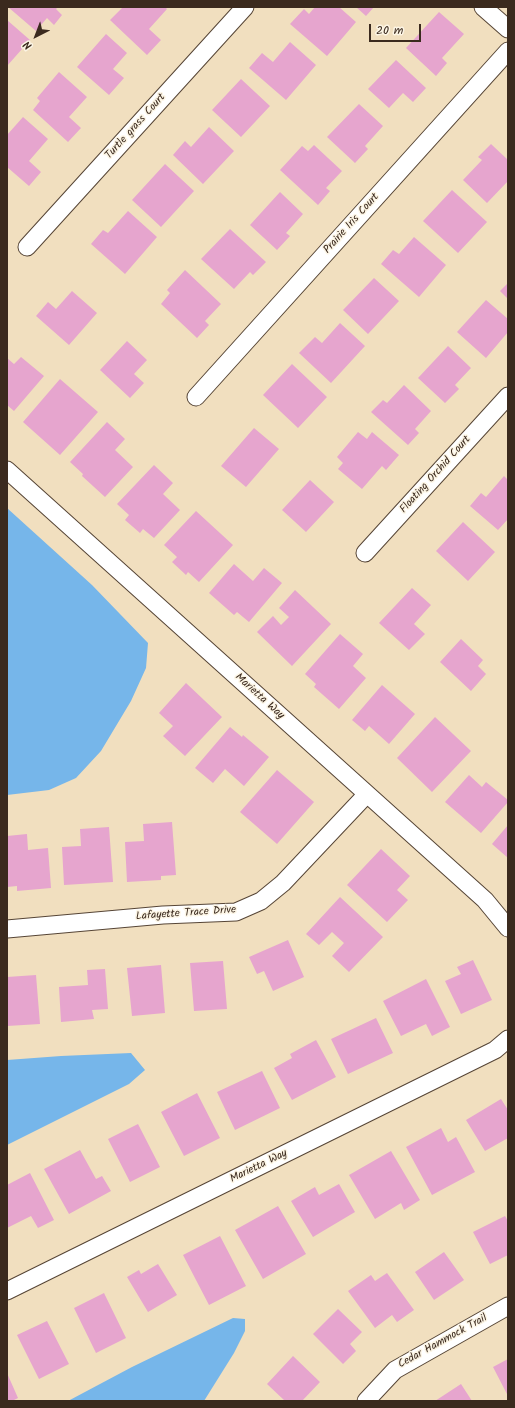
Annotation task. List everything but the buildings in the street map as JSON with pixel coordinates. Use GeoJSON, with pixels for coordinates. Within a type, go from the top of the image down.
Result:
{"type":"FeatureCollection","features":[{"type":"Feature","properties":{"kind":"street","name":"Turtle grass Court"},"geometry":{"type":"LineString","coordinates":[[27,247],[245,7]]}},
{"type":"Feature","properties":{"kind":"street"},"geometry":{"type":"LineString","coordinates":[[484,7],[508,29]]}},
{"type":"Feature","properties":{"kind":"street","name":"Prairie Iris Court"},"geometry":{"type":"LineString","coordinates":[[196,397],[508,51]]}},
{"type":"Feature","properties":{"kind":"street","name":"Floating Orchid Court"},"geometry":{"type":"LineString","coordinates":[[365,553],[508,396]]}},
{"type":"Feature","properties":{"kind":"street","name":"Marietta Way"},"geometry":{"type":"LineString","coordinates":[[7,470],[485,900],[508,928]]}},
{"type":"Feature","properties":{"kind":"street","name":"Lafayette Trace Drive"},"geometry":{"type":"LineString","coordinates":[[7,929],[163,915],[236,912],[261,901],[283,883],[367,794]]}},
{"type":"Feature","properties":{"kind":"street","name":"Marietta Way"},"geometry":{"type":"LineString","coordinates":[[7,1291],[495,1050],[508,1039]]}},
{"type":"Feature","properties":{"kind":"street","name":"Cedar Hammock Trail"},"geometry":{"type":"LineString","coordinates":[[366,1401],[395,1370],[508,1306]]}},
{"type":"Feature","properties":{"kind":"water"},"geometry":{"type":"Polygon","coordinates":[[[7,508],[92,585],[148,643],[146,668],[131,701],[101,751],[76,778],[49,790],[7,795],[7,508]]]}},
{"type":"Feature","properties":{"kind":"water"},"geometry":{"type":"Polygon","coordinates":[[[131,1053],[145,1070],[129,1084],[7,1145],[7,1060],[131,1053]]]}},
{"type":"Feature","properties":{"kind":"water"},"geometry":{"type":"Polygon","coordinates":[[[233,1318],[245,1319],[245,1331],[234,1353],[204,1401],[68,1401],[132,1367],[233,1318]]]}}]}
